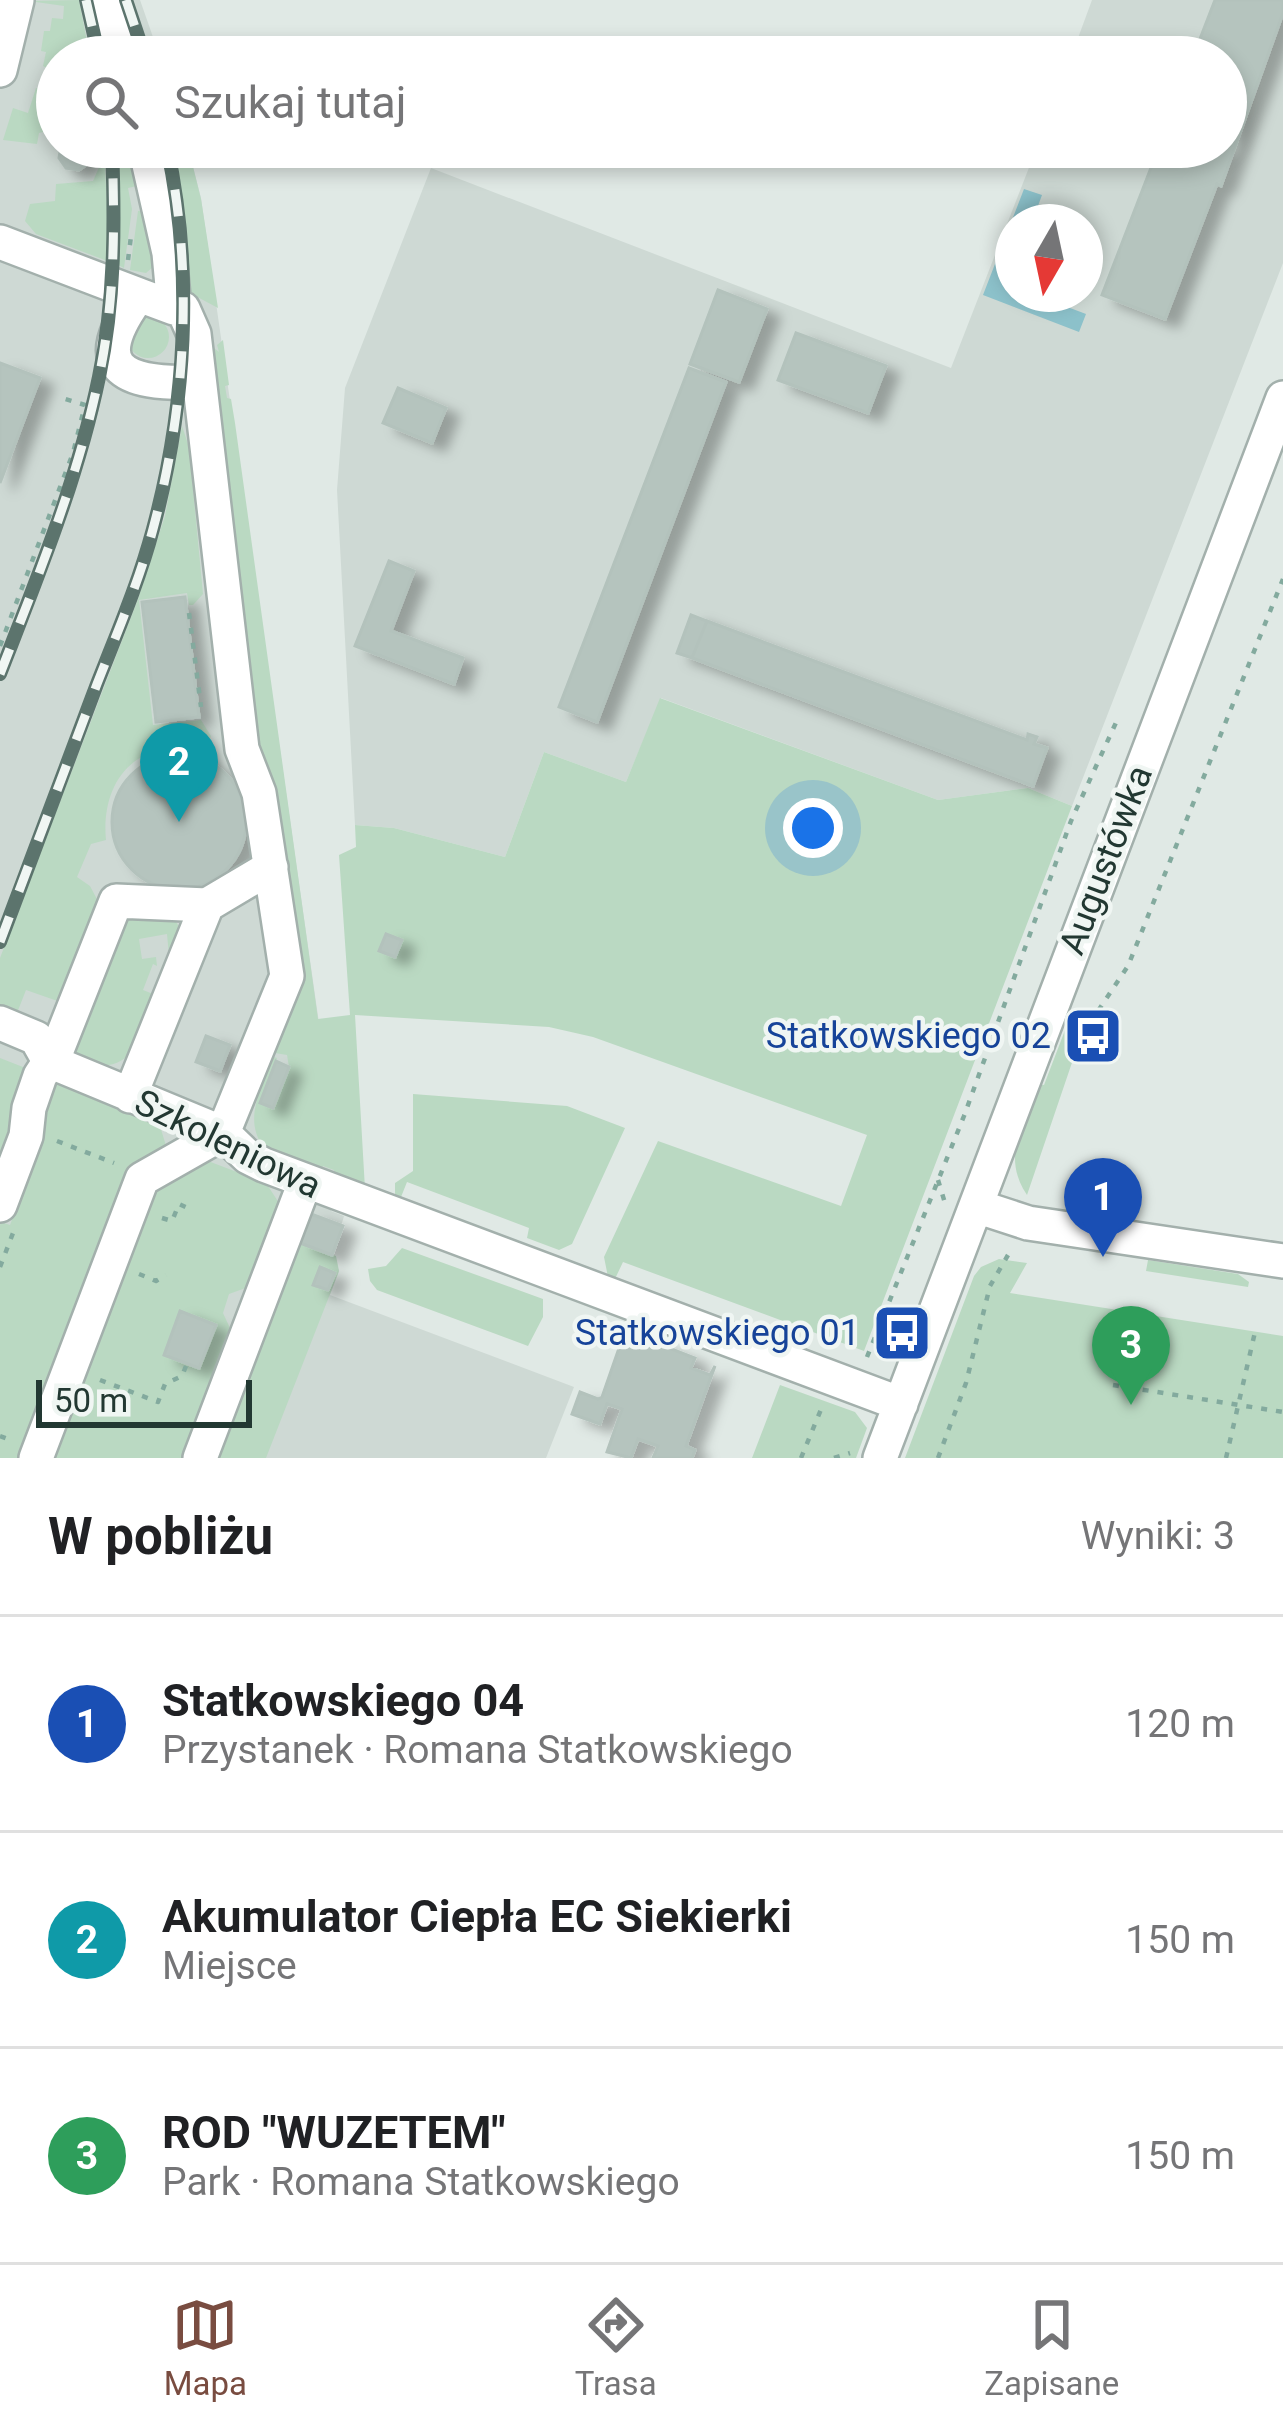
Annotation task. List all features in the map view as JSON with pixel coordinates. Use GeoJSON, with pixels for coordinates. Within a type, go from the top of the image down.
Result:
{"type":"FeatureCollection","features":[{"type":"Feature","properties":{"kind":"street"},"geometry":{"type":"LineString","coordinates":[[0,70],[17,0]]}},
{"type":"Feature","properties":{"kind":"street"},"geometry":{"type":"LineString","coordinates":[[106,0],[117,36]]}},
{"type":"Feature","properties":{"kind":"street"},"geometry":{"type":"LineString","coordinates":[[150,168],[169,253],[174,308]]}},
{"type":"Feature","properties":{"kind":"street"},"geometry":{"type":"LineString","coordinates":[[0,242],[183,309],[194,334],[242,749],[260,793],[287,976],[223,1133],[142,1178],[36,1458]]}},
{"type":"Feature","properties":{"kind":"street"},"geometry":{"type":"LineString","coordinates":[[139,296],[113,332],[112,358],[134,376],[158,382],[198,382]]}},
{"type":"Feature","properties":{"kind":"street","name":"Augustówka"},"geometry":{"type":"LineString","coordinates":[[880,1458],[1283,398]]}},
{"type":"Feature","properties":{"kind":"street"},"geometry":{"type":"LineString","coordinates":[[0,1205],[26,1136],[40,1076],[57,1050],[116,901],[207,905],[271,867]]}},
{"type":"Feature","properties":{"kind":"street"},"geometry":{"type":"LineString","coordinates":[[130,1096],[207,905]]}},
{"type":"Feature","properties":{"kind":"street","name":"Szkoleniowa"},"geometry":{"type":"LineString","coordinates":[[0,1023],[36,1038],[49,1061],[223,1133],[248,1157],[320,1189],[901,1403]]}},
{"type":"Feature","properties":{"kind":"street"},"geometry":{"type":"LineString","coordinates":[[200,1458],[320,1189]]}},
{"type":"Feature","properties":{"kind":"street"},"geometry":{"type":"LineString","coordinates":[[976,1206],[1028,1223],[1283,1261]]}},
{"type":"Feature","properties":{"kind":"path"},"geometry":{"type":"LineString","coordinates":[[0,646],[73,453],[85,404],[65,399]]}},
{"type":"Feature","properties":{"kind":"path"},"geometry":{"type":"LineString","coordinates":[[1090,1023],[1128,966],[1283,579]]}},
{"type":"Feature","properties":{"kind":"path"},"geometry":{"type":"LineString","coordinates":[[189,613],[201,707]]}},
{"type":"Feature","properties":{"kind":"path"},"geometry":{"type":"LineString","coordinates":[[863,1368],[964,1116],[1064,839],[1119,716]]}},
{"type":"Feature","properties":{"kind":"path"},"geometry":{"type":"LineString","coordinates":[[938,1458],[966,1382],[990,1286],[1009,1256]]}},
{"type":"Feature","properties":{"kind":"path"},"geometry":{"type":"LineString","coordinates":[[1226,1458],[1255,1332]]}},
{"type":"Feature","properties":{"kind":"path"},"geometry":{"type":"LineString","coordinates":[[70,1369],[158,1402],[165,1384],[182,1376],[186,1366]]}},
{"type":"Feature","properties":{"kind":"path"},"geometry":{"type":"LineString","coordinates":[[1113,1385],[1283,1412]]}},
{"type":"Feature","properties":{"kind":"path"},"geometry":{"type":"LineString","coordinates":[[801,1458],[826,1396]]}},
{"type":"Feature","properties":{"kind":"shaded area"},"geometry":{"type":"Polygon","coordinates":[[[0,0],[140,0],[153,36],[36,36],[36,168],[193,168],[341,1177],[331,1211],[344,1216],[333,1254],[339,1271],[330,1295],[574,1387],[546,1458],[0,1458],[0,0]]]}},
{"type":"Feature","properties":{"kind":"shaded area"},"geometry":{"type":"Polygon","coordinates":[[[1092,0],[1283,0],[1283,263],[1072,806],[1028,788],[938,800],[661,698],[626,782],[544,752],[505,857],[394,828],[355,825],[337,490],[345,388],[431,168],[951,368],[995,255],[995,312],[1103,312],[1103,204],[1015,204],[1029,168],[1247,168],[1247,36],[1079,36],[1092,0]]]}},
{"type":"Feature","properties":{"kind":"green space"},"geometry":{"type":"Polygon","coordinates":[[[79,0],[86,36],[43,36],[50,31],[52,18],[63,19],[64,6],[29,1],[79,0]]]}},
{"type":"Feature","properties":{"kind":"green space"},"geometry":{"type":"Polygon","coordinates":[[[36,88],[36,144],[3,140],[13,108],[28,113],[36,88]]]}},
{"type":"Feature","properties":{"kind":"green space"},"geometry":{"type":"Polygon","coordinates":[[[99,168],[105,168],[110,262],[36,234],[25,221],[30,204],[55,201],[56,184],[93,181],[99,168]]]}},
{"type":"Feature","properties":{"kind":"green space"},"geometry":{"type":"Polygon","coordinates":[[[115,168],[142,168],[145,184],[128,188],[132,209],[124,268],[116,264],[115,168]]]}},
{"type":"Feature","properties":{"kind":"green space"},"geometry":{"type":"Polygon","coordinates":[[[177,168],[193,168],[218,308],[188,292],[177,168]]]}},
{"type":"Feature","properties":{"kind":"green space"},"geometry":{"type":"Polygon","coordinates":[[[150,209],[154,266],[146,273],[130,270],[138,211],[150,209]]]}},
{"type":"Feature","properties":{"kind":"green space"},"geometry":{"type":"Polygon","coordinates":[[[148,316],[163,322],[169,337],[163,352],[148,358],[133,352],[127,337],[133,322],[148,316]]]}},
{"type":"Feature","properties":{"kind":"green space"},"geometry":{"type":"Polygon","coordinates":[[[223,340],[229,385],[225,386],[235,423],[318,1019],[350,1015],[339,855],[356,847],[355,825],[394,828],[505,857],[544,752],[626,782],[660,698],[938,800],[1028,788],[1072,806],[864,1351],[623,1262],[614,1281],[608,1277],[604,1257],[658,1141],[841,1206],[867,1135],[593,1037],[549,1027],[355,1015],[365,1189],[333,1176],[334,1170],[323,1166],[320,1171],[264,1148],[255,1125],[256,1103],[274,1057],[260,1103],[273,1107],[289,1067],[287,1055],[275,1053],[303,979],[279,807],[251,725],[207,354],[214,348],[219,352],[217,345],[223,340]]]}},
{"type":"Feature","properties":{"kind":"green space"},"geometry":{"type":"Polygon","coordinates":[[[182,426],[189,447],[203,594],[193,605],[187,593],[139,600],[153,725],[201,720],[211,736],[200,750],[166,749],[146,755],[116,783],[107,810],[106,840],[91,844],[77,877],[90,886],[99,903],[66,1004],[26,990],[17,1013],[0,1011],[0,958],[138,599],[165,516],[182,426]]]}},
{"type":"Feature","properties":{"kind":"green space"},"geometry":{"type":"Polygon","coordinates":[[[137,917],[173,917],[183,933],[170,966],[167,934],[139,939],[142,959],[156,957],[157,966],[153,964],[143,990],[158,996],[144,1030],[130,1054],[120,1061],[91,1066],[70,1062],[122,923],[137,917]]]}},
{"type":"Feature","properties":{"kind":"green space"},"geometry":{"type":"Polygon","coordinates":[[[1067,1025],[1077,1029],[1080,1039],[1027,1195],[1016,1167],[1017,1140],[1067,1025]]]}},
{"type":"Feature","properties":{"kind":"green space"},"geometry":{"type":"Polygon","coordinates":[[[0,1058],[28,1069],[0,1187],[0,1058]]]}},
{"type":"Feature","properties":{"kind":"green space"},"geometry":{"type":"Polygon","coordinates":[[[56,1079],[159,1123],[168,1152],[30,1458],[0,1458],[0,1225],[10,1225],[13,1217],[5,1213],[56,1079]]]}},
{"type":"Feature","properties":{"kind":"green space"},"geometry":{"type":"Polygon","coordinates":[[[413,1094],[567,1106],[625,1128],[572,1244],[559,1250],[527,1238],[529,1228],[407,1182],[399,1202],[395,1183],[413,1171],[413,1094]]]}},
{"type":"Feature","properties":{"kind":"green space"},"geometry":{"type":"Polygon","coordinates":[[[208,1161],[266,1183],[281,1206],[257,1284],[229,1294],[223,1313],[236,1341],[192,1458],[46,1458],[148,1186],[208,1161]]]}},
{"type":"Feature","properties":{"kind":"green space"},"geometry":{"type":"Polygon","coordinates":[[[300,1243],[336,1256],[339,1271],[266,1458],[215,1458],[300,1243]]]}},
{"type":"Feature","properties":{"kind":"green space"},"geometry":{"type":"Polygon","coordinates":[[[402,1248],[543,1299],[543,1317],[528,1346],[377,1290],[368,1269],[386,1266],[402,1248]]]}},
{"type":"Feature","properties":{"kind":"green space"},"geometry":{"type":"Polygon","coordinates":[[[999,1259],[1027,1263],[1010,1293],[1283,1336],[1283,1458],[905,1458],[974,1276],[999,1259]]]}},
{"type":"Feature","properties":{"kind":"green space"},"geometry":{"type":"Polygon","coordinates":[[[1148,1260],[1238,1274],[1249,1282],[1248,1287],[1146,1271],[1148,1260]]]}},
{"type":"Feature","properties":{"kind":"green space"},"geometry":{"type":"Polygon","coordinates":[[[780,1385],[855,1412],[867,1428],[856,1458],[752,1458],[780,1385]]]}},
{"type":"Feature","properties":{"kind":"water"},"geometry":{"type":"Polygon","coordinates":[[[1024,189],[1042,195],[1039,204],[1018,204],[1024,189]]]}},
{"type":"Feature","properties":{"kind":"water"},"geometry":{"type":"Polygon","coordinates":[[[995,264],[995,300],[983,295],[995,264]]]}},
{"type":"Feature","properties":{"kind":"water"},"geometry":{"type":"Polygon","coordinates":[[[1027,312],[1086,314],[1079,332],[1027,312]]]}},
{"type":"Feature","properties":{"kind":"building"},"geometry":{"type":"Polygon","coordinates":[[[1215,0],[1283,0],[1283,13],[1247,113],[1247,36],[1201,36],[1215,0]]]}},
{"type":"Feature","properties":{"kind":"building"},"geometry":{"type":"Polygon","coordinates":[[[1151,168],[1227,168],[1221,186],[1217,184],[1165,319],[1103,295],[1151,168]]]}},
{"type":"Feature","properties":{"kind":"building"},"geometry":{"type":"Polygon","coordinates":[[[718,290],[767,309],[739,382],[690,364],[718,290]]]}},
{"type":"Feature","properties":{"kind":"building"},"geometry":{"type":"Polygon","coordinates":[[[796,333],[886,366],[868,413],[778,380],[796,333]]]}},
{"type":"Feature","properties":{"kind":"building"},"geometry":{"type":"Polygon","coordinates":[[[0,363],[40,378],[0,483],[0,363]]]}},
{"type":"Feature","properties":{"kind":"building"},"geometry":{"type":"Polygon","coordinates":[[[689,368],[726,382],[597,722],[559,707],[689,368]]]}},
{"type":"Feature","properties":{"kind":"building"},"geometry":{"type":"Polygon","coordinates":[[[398,388],[446,408],[432,443],[383,423],[398,388]]]}},
{"type":"Feature","properties":{"kind":"building"},"geometry":{"type":"Polygon","coordinates":[[[389,561],[414,571],[391,631],[463,658],[454,684],[355,646],[389,561]]]}},
{"type":"Feature","properties":{"kind":"building"},"geometry":{"type":"Polygon","coordinates":[[[185,597],[199,717],[156,722],[142,602],[185,597]]]}},
{"type":"Feature","properties":{"kind":"building"},"geometry":{"type":"Polygon","coordinates":[[[691,615],[707,621],[692,658],[677,653],[691,615]]]}},
{"type":"Feature","properties":{"kind":"building"},"geometry":{"type":"Polygon","coordinates":[[[707,621],[1027,740],[1028,734],[1037,737],[1034,744],[1047,748],[1033,786],[692,658],[707,621]]]}},
{"type":"Feature","properties":{"kind":"building"},"geometry":{"type":"Polygon","coordinates":[[[179,755],[205,760],[227,774],[241,796],[246,822],[241,848],[227,870],[205,884],[179,889],[153,884],[131,870],[117,848],[112,822],[117,796],[131,774],[153,760],[179,755]]]}},
{"type":"Feature","properties":{"kind":"building"},"geometry":{"type":"Polygon","coordinates":[[[386,934],[402,940],[395,957],[379,951],[386,934]]]}},
{"type":"Feature","properties":{"kind":"building"},"geometry":{"type":"Polygon","coordinates":[[[206,1036],[230,1045],[220,1071],[196,1062],[206,1036]]]}},
{"type":"Feature","properties":{"kind":"building"},"geometry":{"type":"Polygon","coordinates":[[[276,1061],[289,1067],[273,1108],[260,1103],[276,1061]]]}},
{"type":"Feature","properties":{"kind":"building"},"geometry":{"type":"Polygon","coordinates":[[[311,1214],[343,1226],[332,1255],[300,1243],[311,1214]]]}},
{"type":"Feature","properties":{"kind":"building"},"geometry":{"type":"Polygon","coordinates":[[[320,1267],[335,1273],[328,1290],[313,1285],[320,1267]]]}},
{"type":"Feature","properties":{"kind":"building"},"geometry":{"type":"Polygon","coordinates":[[[180,1311],[216,1325],[199,1368],[164,1355],[180,1311]]]}},
{"type":"Feature","properties":{"kind":"building"},"geometry":{"type":"Polygon","coordinates":[[[625,1331],[695,1358],[691,1368],[710,1375],[715,1366],[686,1446],[695,1450],[692,1458],[653,1458],[658,1446],[638,1439],[631,1458],[607,1452],[622,1409],[607,1404],[600,1424],[572,1414],[580,1392],[602,1397],[625,1331]]]}},
{"type":"Feature","properties":{"kind":"railway"},"geometry":{"type":"LineString","coordinates":[[86,0],[94,36]]}},
{"type":"Feature","properties":{"kind":"railway"},"geometry":{"type":"LineString","coordinates":[[126,0],[138,36]]}},
{"type":"Feature","properties":{"kind":"railway"},"geometry":{"type":"LineString","coordinates":[[0,674],[68,490],[99,377],[113,262],[112,168]]}},
{"type":"Feature","properties":{"kind":"railway"},"geometry":{"type":"LineString","coordinates":[[0,942],[134,588],[164,483],[182,339],[181,242],[171,168]]}},
{"type":"Feature","properties":{"kind":"place","name":"Akumulator Ciepła EC Siekierki"},"geometry":{"type":"Point","coordinates":[179,822]}},
{"type":"Feature","properties":{"kind":"place","name":"Statkowskiego 02"},"geometry":{"type":"Point","coordinates":[1093,1036]}},
{"type":"Feature","properties":{"kind":"place","name":"Statkowskiego 04"},"geometry":{"type":"Point","coordinates":[1103,1257]}},
{"type":"Feature","properties":{"kind":"place","name":"Statkowskiego 01"},"geometry":{"type":"Point","coordinates":[902,1333]}},
{"type":"Feature","properties":{"kind":"place","name":"ROD \"WUZETEM\""},"geometry":{"type":"Point","coordinates":[1131,1405]}}]}
